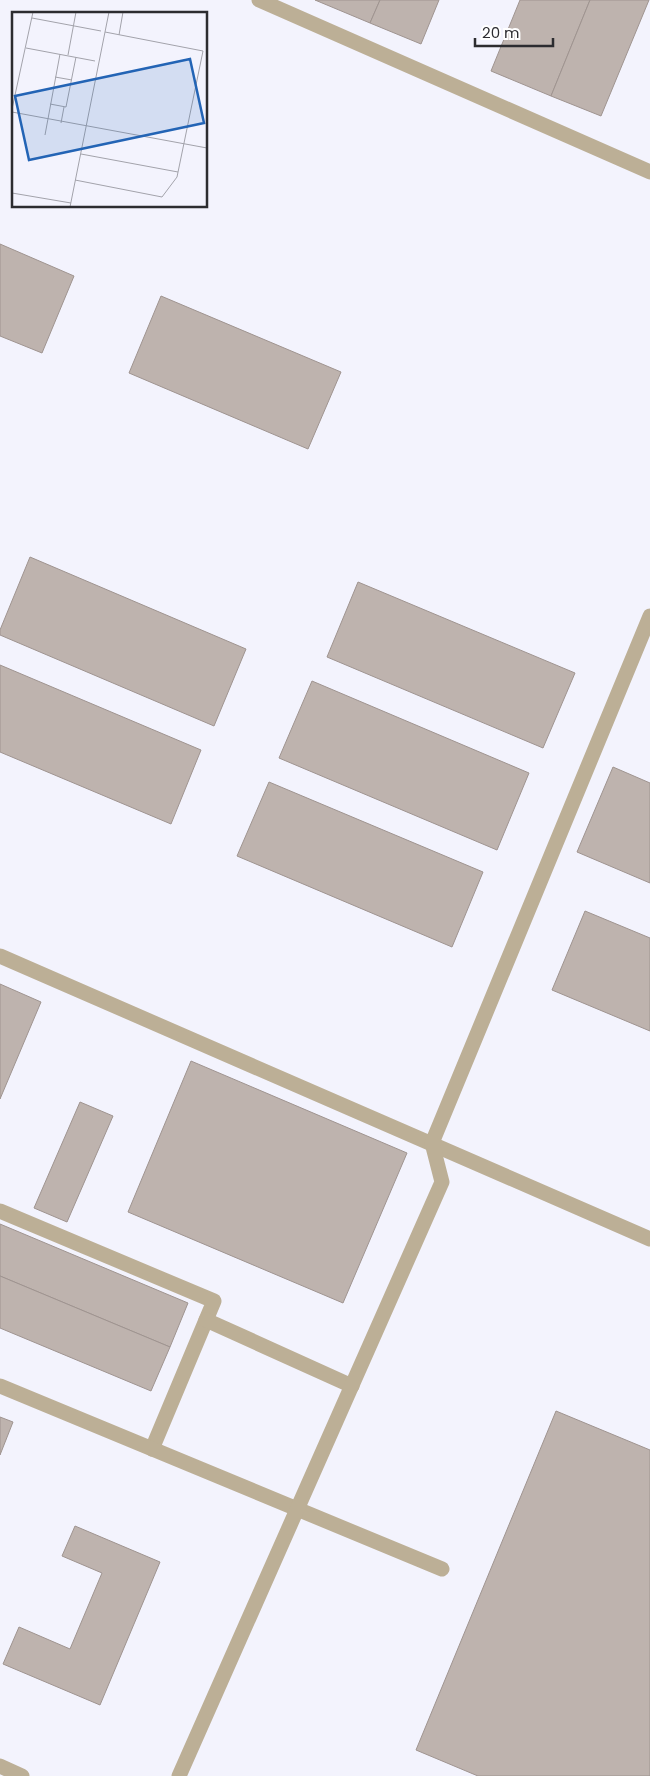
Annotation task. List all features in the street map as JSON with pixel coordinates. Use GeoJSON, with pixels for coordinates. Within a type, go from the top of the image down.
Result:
{"type":"FeatureCollection","features":[{"type":"Feature","properties":{"kind":"lane"},"geometry":{"type":"LineString","coordinates":[[259,0],[650,172]]}},
{"type":"Feature","properties":{"kind":"lane"},"geometry":{"type":"LineString","coordinates":[[179,1776],[442,1182],[432,1144],[650,616]]}},
{"type":"Feature","properties":{"kind":"lane"},"geometry":{"type":"LineString","coordinates":[[0,956],[650,1239]]}},
{"type":"Feature","properties":{"kind":"lane"},"geometry":{"type":"LineString","coordinates":[[0,1211],[214,1302],[152,1449]]}},
{"type":"Feature","properties":{"kind":"lane"},"geometry":{"type":"LineString","coordinates":[[206,1320],[352,1386]]}},
{"type":"Feature","properties":{"kind":"lane"},"geometry":{"type":"LineString","coordinates":[[0,1386],[442,1568]]}},
{"type":"Feature","properties":{"kind":"lane"},"geometry":{"type":"LineString","coordinates":[[0,1766],[22,1776]]}},
{"type":"Feature","properties":{"kind":"building"},"geometry":{"type":"Polygon","coordinates":[[[315,0],[380,0],[370,23],[315,0]]]}},
{"type":"Feature","properties":{"kind":"building"},"geometry":{"type":"Polygon","coordinates":[[[380,0],[439,0],[421,44],[370,23],[380,0]]]}},
{"type":"Feature","properties":{"kind":"building"},"geometry":{"type":"Polygon","coordinates":[[[520,0],[590,0],[551,96],[491,71],[520,0]]]}},
{"type":"Feature","properties":{"kind":"building"},"geometry":{"type":"Polygon","coordinates":[[[590,0],[649,0],[601,116],[551,96],[590,0]]]}},
{"type":"Feature","properties":{"kind":"building"},"geometry":{"type":"Polygon","coordinates":[[[0,244],[74,276],[42,353],[0,336],[0,244]]]}},
{"type":"Feature","properties":{"kind":"building"},"geometry":{"type":"Polygon","coordinates":[[[161,296],[341,372],[308,449],[129,373],[161,296]]]}},
{"type":"Feature","properties":{"kind":"building"},"geometry":{"type":"Polygon","coordinates":[[[30,557],[246,649],[214,726],[0,635],[0,630],[30,557]]]}},
{"type":"Feature","properties":{"kind":"building"},"geometry":{"type":"Polygon","coordinates":[[[358,582],[575,673],[543,748],[327,657],[358,582]]]}},
{"type":"Feature","properties":{"kind":"building"},"geometry":{"type":"Polygon","coordinates":[[[0,665],[201,750],[171,824],[0,752],[0,665]]]}},
{"type":"Feature","properties":{"kind":"building"},"geometry":{"type":"Polygon","coordinates":[[[312,681],[529,773],[497,850],[279,758],[312,681]]]}},
{"type":"Feature","properties":{"kind":"building"},"geometry":{"type":"Polygon","coordinates":[[[613,767],[650,783],[650,883],[577,852],[613,767]]]}},
{"type":"Feature","properties":{"kind":"building"},"geometry":{"type":"Polygon","coordinates":[[[269,782],[483,872],[452,947],[237,856],[269,782]]]}},
{"type":"Feature","properties":{"kind":"building"},"geometry":{"type":"Polygon","coordinates":[[[585,911],[650,938],[650,1031],[552,990],[585,911]]]}},
{"type":"Feature","properties":{"kind":"building"},"geometry":{"type":"Polygon","coordinates":[[[0,984],[41,1002],[0,1099],[0,984]]]}},
{"type":"Feature","properties":{"kind":"building"},"geometry":{"type":"Polygon","coordinates":[[[191,1061],[407,1153],[343,1303],[128,1212],[191,1061]]]}},
{"type":"Feature","properties":{"kind":"building"},"geometry":{"type":"Polygon","coordinates":[[[80,1102],[113,1116],[67,1222],[34,1208],[80,1102]]]}},
{"type":"Feature","properties":{"kind":"building"},"geometry":{"type":"Polygon","coordinates":[[[0,1224],[188,1303],[170,1347],[0,1276],[0,1224]]]}},
{"type":"Feature","properties":{"kind":"building"},"geometry":{"type":"Polygon","coordinates":[[[0,1276],[170,1347],[151,1391],[0,1328],[0,1276]]]}},
{"type":"Feature","properties":{"kind":"building"},"geometry":{"type":"Polygon","coordinates":[[[556,1411],[650,1450],[650,1776],[478,1776],[416,1750],[556,1411]]]}},
{"type":"Feature","properties":{"kind":"building"},"geometry":{"type":"Polygon","coordinates":[[[0,1417],[13,1422],[0,1455],[0,1417]]]}},
{"type":"Feature","properties":{"kind":"building"},"geometry":{"type":"Polygon","coordinates":[[[75,1526],[160,1562],[100,1705],[3,1664],[19,1627],[70,1649],[102,1573],[62,1556],[75,1526]]]}}]}
